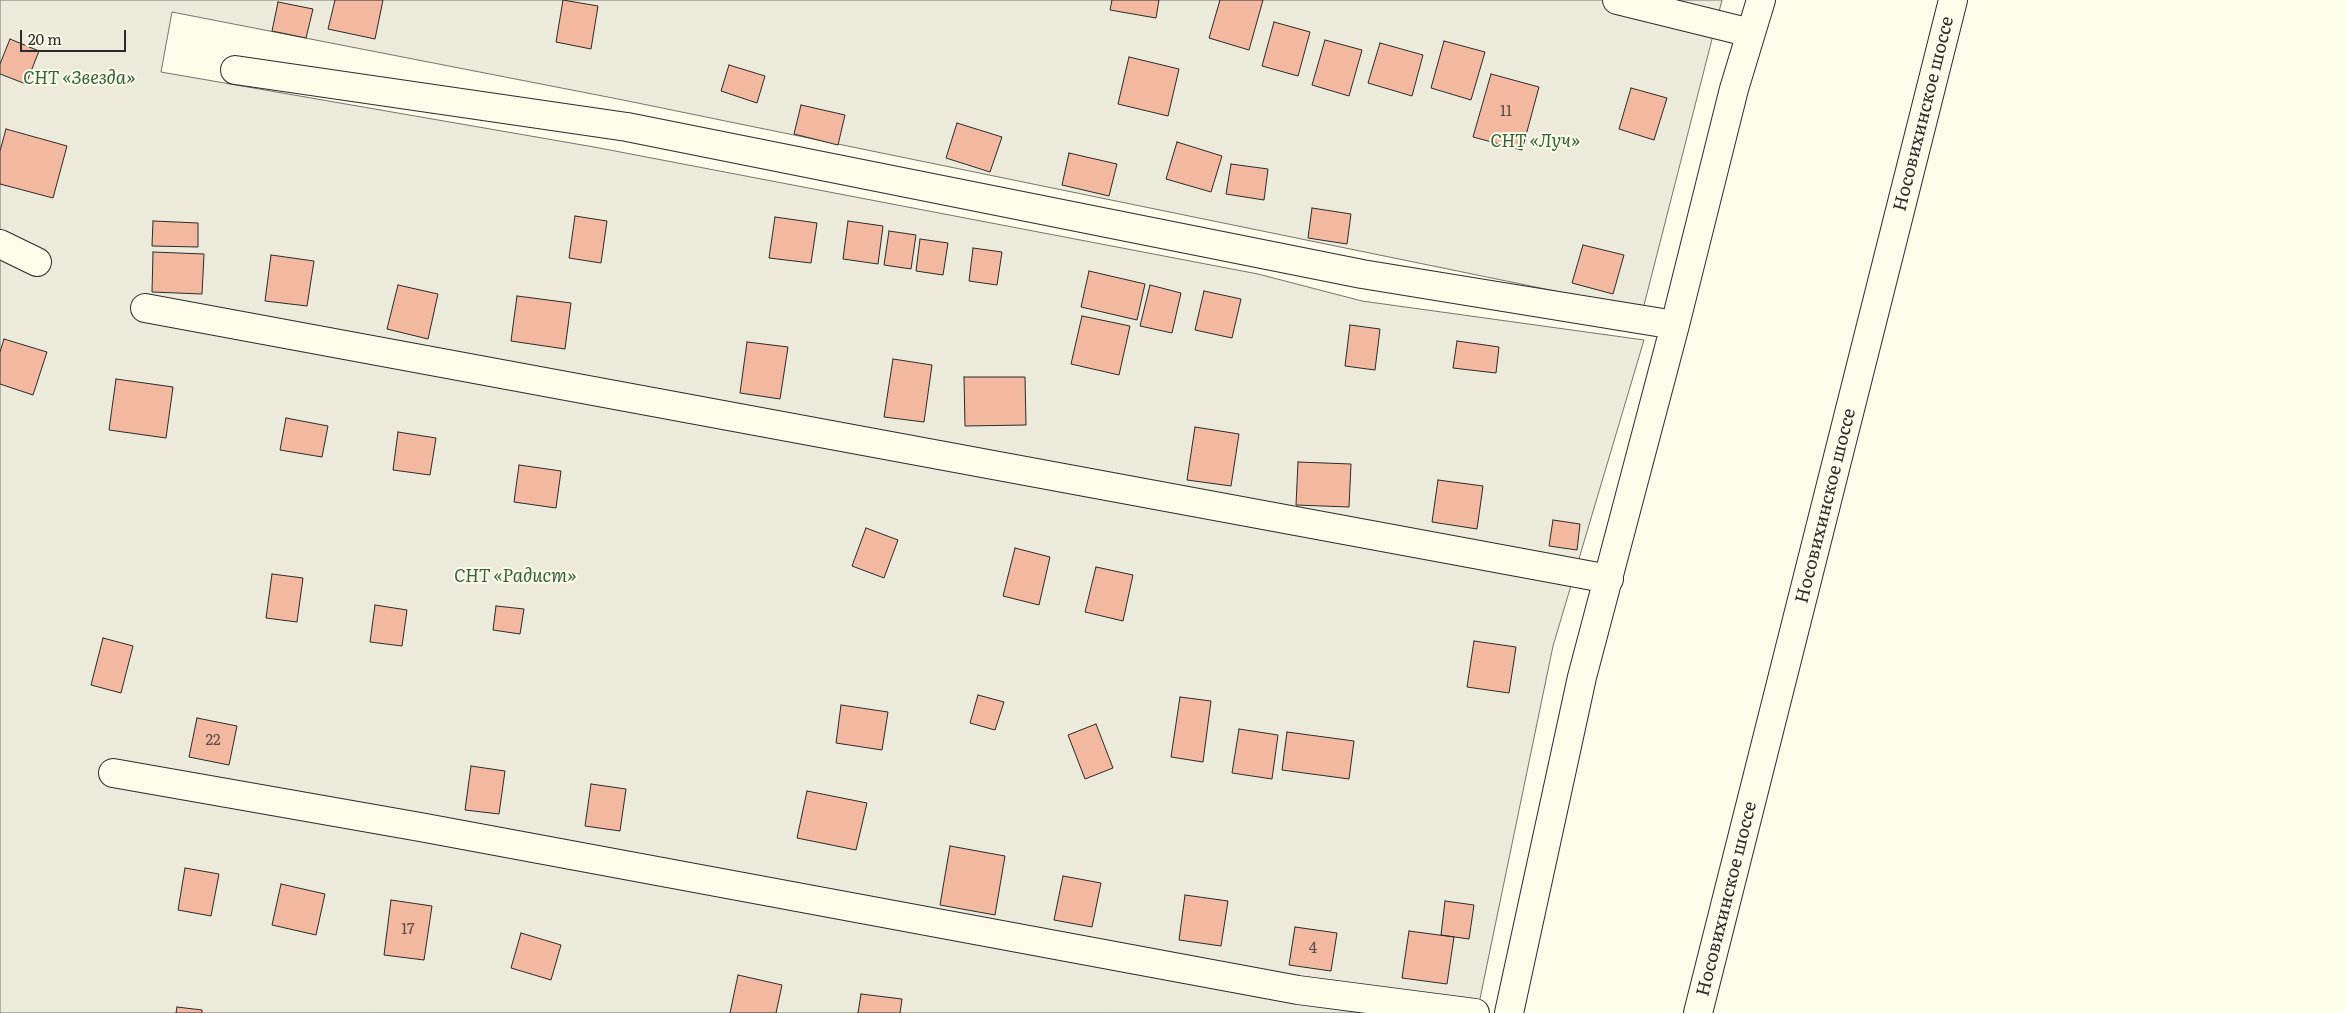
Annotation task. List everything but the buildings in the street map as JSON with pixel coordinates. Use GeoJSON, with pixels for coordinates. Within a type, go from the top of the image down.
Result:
{"type":"FeatureCollection","features":[{"type":"Feature","properties":{"kind":"main road"},"geometry":{"type":"LineString","coordinates":[[1617,0],[1750,33]]}},
{"type":"Feature","properties":{"kind":"main road"},"geometry":{"type":"LineString","coordinates":[[1509,1013],[1582,676],[1675,325],[1734,89],[1760,0]]}},
{"type":"Feature","properties":{"kind":"main road","name":"Носовихинское шоссе"},"geometry":{"type":"LineString","coordinates":[[1698,1013],[1953,0]]}},
{"type":"Feature","properties":{"kind":"main road"},"geometry":{"type":"LineString","coordinates":[[235,70],[627,128],[1362,274],[1675,325]]}},
{"type":"Feature","properties":{"kind":"main road"},"geometry":{"type":"LineString","coordinates":[[0,244],[37,262]]}},
{"type":"Feature","properties":{"kind":"main road"},"geometry":{"type":"LineString","coordinates":[[145,308],[1609,579]]}},
{"type":"Feature","properties":{"kind":"main road"},"geometry":{"type":"LineString","coordinates":[[113,773],[430,829],[1298,990],[1475,1013]]}},
{"type":"Feature","properties":{"kind":"green space","name":"СНТ «Радист»"},"geometry":{"type":"Polygon","coordinates":[[[0,0],[1722,0],[1643,309],[623,100],[172,12],[161,72],[594,147],[1258,274],[1362,301],[1644,340],[1553,646],[1477,1013],[0,1013],[0,0]]]}},
{"type":"Feature","properties":{"kind":"park label","name":"СНТ «Звезда»"},"geometry":{"type":"Point","coordinates":[79,79]}},
{"type":"Feature","properties":{"kind":"park label","name":"СНТ «Луч»"},"geometry":{"type":"Point","coordinates":[1535,142]}}]}
